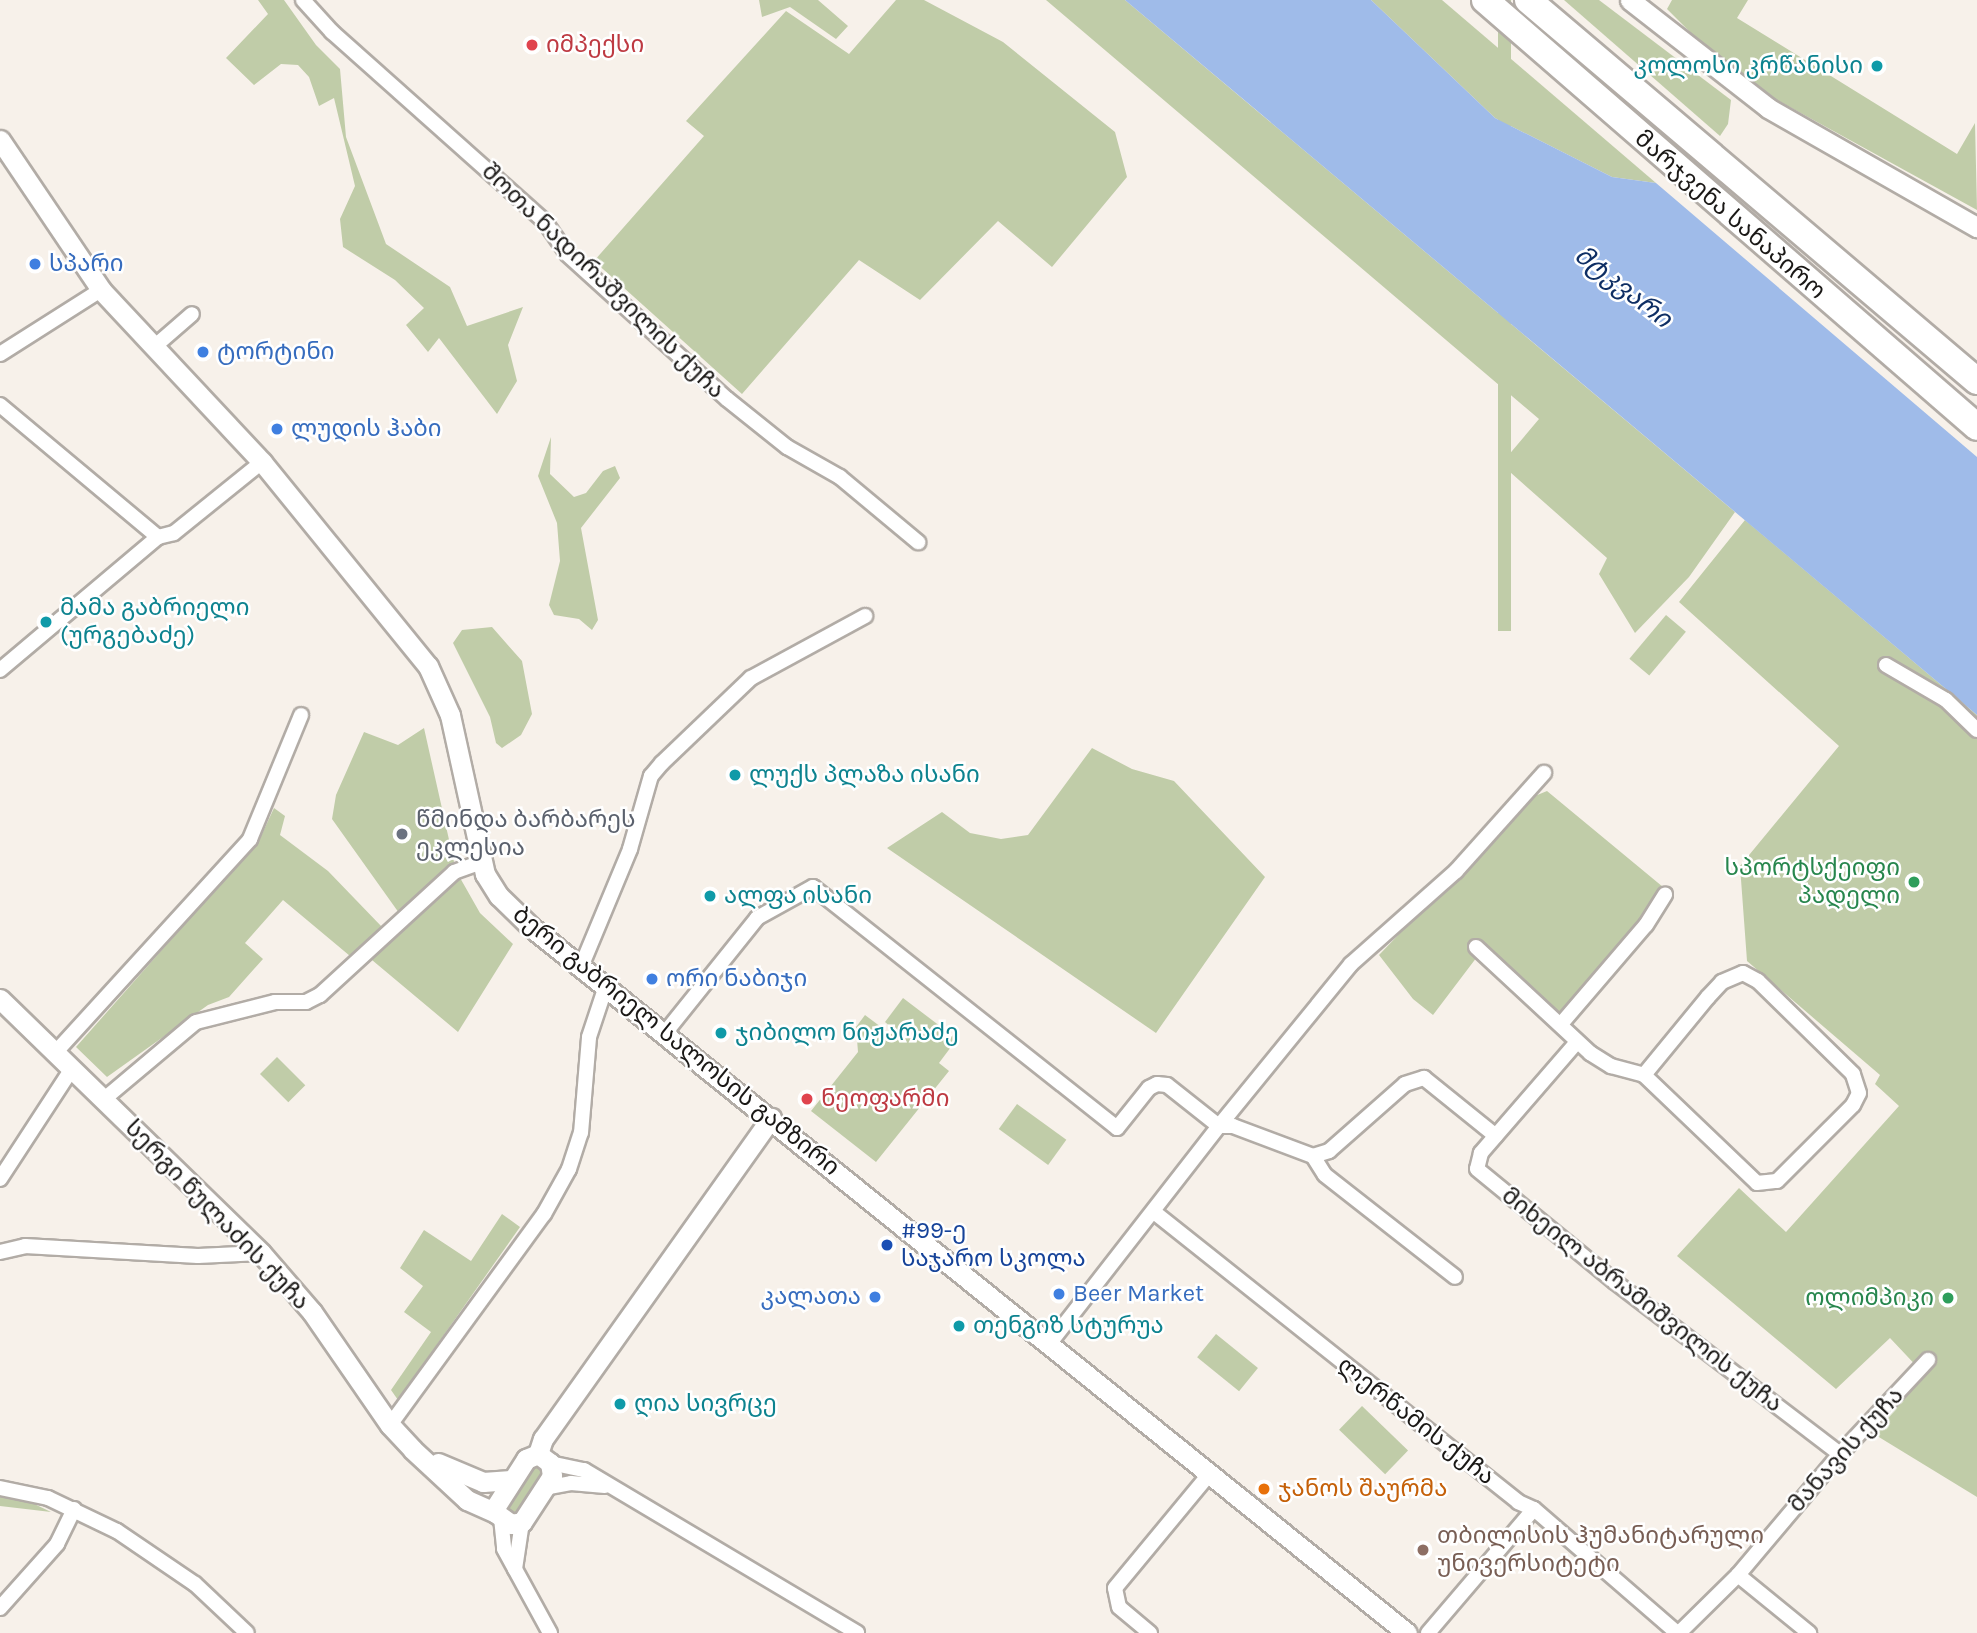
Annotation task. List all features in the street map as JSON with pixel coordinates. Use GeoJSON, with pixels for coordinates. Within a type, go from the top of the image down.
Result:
{"type":"FeatureCollection","features":[{"type":"Feature","properties":{"kind":"highway","name":"მარჯვენა სანაპირო"},"geometry":{"type":"LineString","coordinates":[[1485,0],[1977,427]]}},
{"type":"Feature","properties":{"kind":"highway","name":"მარჯვენა სანაპირო"},"geometry":{"type":"LineString","coordinates":[[1528,0],[1977,381]]}},
{"type":"Feature","properties":{"kind":"main road"},"geometry":{"type":"LineString","coordinates":[[1630,0],[1768,108],[1977,227]]}},
{"type":"Feature","properties":{"kind":"main road","name":"ბერი გაბრიელ სალოსის გამზირი"},"geometry":{"type":"LineString","coordinates":[[0,140],[101,289],[262,462],[428,666],[450,715],[481,862],[499,895],[581,967],[665,1032],[1407,1633]]}},
{"type":"Feature","properties":{"kind":"main road","name":"სერგი წულაძის ქუჩა"},"geometry":{"type":"LineString","coordinates":[[0,999],[54,1055],[261,1253],[312,1312],[390,1425],[412,1449],[467,1500],[511,1524],[522,1522]]}},
{"type":"Feature","properties":{"kind":"main road"},"geometry":{"type":"LineString","coordinates":[[522,1522],[552,1476],[544,1459],[543,1439],[771,1118]]}},
{"type":"Feature","properties":{"kind":"main road","name":"სერგი წულაძის ქუჩა"},"geometry":{"type":"LineString","coordinates":[[412,1449],[468,1479],[511,1480]]}},
{"type":"Feature","properties":{"kind":"main road"},"geometry":{"type":"LineString","coordinates":[[498,1516],[511,1480],[526,1459],[544,1459]]}},
{"type":"Feature","properties":{"kind":"street","name":"შოთა ნადირაშვილის ქუჩა"},"geometry":{"type":"LineString","coordinates":[[303,0],[332,32],[545,222],[567,254],[727,400],[787,447],[840,477],[918,542]]}},
{"type":"Feature","properties":{"kind":"street"},"geometry":{"type":"LineString","coordinates":[[0,354],[101,289]]}},
{"type":"Feature","properties":{"kind":"street"},"geometry":{"type":"LineString","coordinates":[[154,347],[192,314]]}},
{"type":"Feature","properties":{"kind":"street"},"geometry":{"type":"LineString","coordinates":[[0,405],[158,537]]}},
{"type":"Feature","properties":{"kind":"street"},"geometry":{"type":"LineString","coordinates":[[0,670],[158,537],[174,533],[262,462]]}},
{"type":"Feature","properties":{"kind":"street"},"geometry":{"type":"LineString","coordinates":[[581,967],[630,849],[651,776],[662,762],[751,678],[865,616]]}},
{"type":"Feature","properties":{"kind":"street"},"geometry":{"type":"LineString","coordinates":[[1886,664],[1946,700],[1977,730]]}},
{"type":"Feature","properties":{"kind":"street"},"geometry":{"type":"LineString","coordinates":[[54,1055],[250,839],[301,715]]}},
{"type":"Feature","properties":{"kind":"street"},"geometry":{"type":"LineString","coordinates":[[1050,1343],[1219,1126],[1351,964],[1456,871],[1544,773]]}},
{"type":"Feature","properties":{"kind":"street"},"geometry":{"type":"LineString","coordinates":[[103,1100],[196,1022],[275,1002],[306,1002],[320,995],[454,872],[481,862]]}},
{"type":"Feature","properties":{"kind":"street"},"geometry":{"type":"LineString","coordinates":[[665,1032],[757,918],[813,887],[1117,1128],[1149,1088],[1157,1084],[1167,1086],[1219,1126],[1233,1126],[1313,1156],[1325,1175],[1455,1277]]}},
{"type":"Feature","properties":{"kind":"street"},"geometry":{"type":"LineString","coordinates":[[1561,1024],[1646,925],[1665,894]]}},
{"type":"Feature","properties":{"kind":"street"},"geometry":{"type":"LineString","coordinates":[[1476,947],[1561,1024],[1577,1042],[1611,1066],[1644,1075],[1748,1177],[1767,1185],[1853,1105],[1859,1093],[1853,1074],[1758,981],[1743,974],[1722,982],[1708,996],[1644,1075]]}},
{"type":"Feature","properties":{"kind":"street"},"geometry":{"type":"LineString","coordinates":[[390,1425],[544,1214],[569,1169],[581,1133],[589,1037],[606,986]]}},
{"type":"Feature","properties":{"kind":"street","name":"მიხეილ აბრამიშვილის ქუჩა"},"geometry":{"type":"LineString","coordinates":[[1577,1042],[1481,1153],[1477,1169],[1482,1176],[1840,1454]]}},
{"type":"Feature","properties":{"kind":"street"},"geometry":{"type":"LineString","coordinates":[[0,1179],[71,1070]]}},
{"type":"Feature","properties":{"kind":"street"},"geometry":{"type":"LineString","coordinates":[[1313,1156],[1329,1151],[1415,1079],[1424,1078],[1496,1136]]}},
{"type":"Feature","properties":{"kind":"street","name":"ლერწამის ქუჩა"},"geometry":{"type":"LineString","coordinates":[[1154,1212],[1518,1502],[1534,1509],[1678,1633]]}},
{"type":"Feature","properties":{"kind":"street"},"geometry":{"type":"LineString","coordinates":[[0,1252],[25,1246],[198,1256],[261,1253]]}},
{"type":"Feature","properties":{"kind":"street","name":"მანავის ქუჩა"},"geometry":{"type":"LineString","coordinates":[[1678,1633],[1738,1575],[1840,1454],[1928,1360]]}},
{"type":"Feature","properties":{"kind":"street"},"geometry":{"type":"LineString","coordinates":[[544,1459],[575,1465],[606,1486],[857,1633]]}},
{"type":"Feature","properties":{"kind":"street"},"geometry":{"type":"LineString","coordinates":[[1150,1633],[1119,1607],[1115,1588],[1210,1473]]}},
{"type":"Feature","properties":{"kind":"street"},"geometry":{"type":"LineString","coordinates":[[545,1488],[571,1483],[606,1486]]}},
{"type":"Feature","properties":{"kind":"street"},"geometry":{"type":"LineString","coordinates":[[0,1488],[74,1509],[173,1567],[247,1633]]}},
{"type":"Feature","properties":{"kind":"street"},"geometry":{"type":"LineString","coordinates":[[0,1608],[57,1544],[74,1509]]}},
{"type":"Feature","properties":{"kind":"street"},"geometry":{"type":"LineString","coordinates":[[1427,1633],[1534,1509]]}},
{"type":"Feature","properties":{"kind":"street"},"geometry":{"type":"LineString","coordinates":[[498,1516],[504,1549],[550,1633]]}},
{"type":"Feature","properties":{"kind":"street"},"geometry":{"type":"LineString","coordinates":[[515,1571],[522,1522]]}},
{"type":"Feature","properties":{"kind":"street"},"geometry":{"type":"LineString","coordinates":[[1738,1575],[1808,1633]]}},
{"type":"Feature","properties":{"kind":"green space"},"geometry":{"type":"Polygon","coordinates":[[[258,0],[284,0],[316,45],[340,69],[346,137],[386,244],[450,287],[467,326],[523,307],[508,345],[517,381],[497,414],[439,338],[428,352],[406,325],[424,308],[395,280],[343,247],[340,219],[355,186],[334,98],[319,106],[309,77],[298,65],[281,64],[254,85],[226,58],[268,14],[258,0]]]}},
{"type":"Feature","properties":{"kind":"green space"},"geometry":{"type":"Polygon","coordinates":[[[759,0],[818,0],[848,26],[836,39],[790,7],[762,17],[759,0]]]}},
{"type":"Feature","properties":{"kind":"green space"},"geometry":{"type":"Polygon","coordinates":[[[896,0],[924,0],[1003,42],[1115,132],[1127,177],[1052,267],[998,221],[920,300],[859,260],[742,394],[594,261],[704,136],[686,121],[786,11],[849,54],[896,0]]]}},
{"type":"Feature","properties":{"kind":"green space"},"geometry":{"type":"Polygon","coordinates":[[[1046,0],[1125,0],[1735,512],[1689,577],[1635,633],[1599,574],[1607,558],[1501,464],[1539,419],[1046,0]]]}},
{"type":"Feature","properties":{"kind":"green space"},"geometry":{"type":"Polygon","coordinates":[[[1371,0],[1442,0],[1656,183],[1612,177],[1495,118],[1371,0]]]}},
{"type":"Feature","properties":{"kind":"green space"},"geometry":{"type":"Polygon","coordinates":[[[1498,0],[1511,0],[1511,631],[1498,631],[1498,0]]]}},
{"type":"Feature","properties":{"kind":"green space"},"geometry":{"type":"Polygon","coordinates":[[[1564,0],[1599,0],[1731,100],[1728,124],[1720,136],[1564,0]]]}},
{"type":"Feature","properties":{"kind":"green space"},"geometry":{"type":"Polygon","coordinates":[[[1672,0],[1748,0],[1737,18],[1957,154],[1975,123],[1977,210],[1768,95],[1711,53],[1667,9],[1672,0]]]}},
{"type":"Feature","properties":{"kind":"green space"},"geometry":{"type":"Polygon","coordinates":[[[551,437],[550,474],[574,497],[586,493],[603,471],[615,466],[620,478],[581,528],[598,620],[592,630],[579,619],[554,615],[549,605],[560,561],[557,523],[538,476],[551,437]]]}},
{"type":"Feature","properties":{"kind":"green space"},"geometry":{"type":"Polygon","coordinates":[[[1745,520],[1977,715],[1977,1497],[1869,1431],[1923,1373],[1890,1338],[1836,1389],[1677,1256],[1739,1188],[1786,1232],[1899,1106],[1875,1084],[1880,1075],[1747,961],[1740,866],[1839,746],[1679,602],[1745,520]]]}},
{"type":"Feature","properties":{"kind":"green space"},"geometry":{"type":"Polygon","coordinates":[[[1666,615],[1686,632],[1649,675],[1629,659],[1666,615]]]}},
{"type":"Feature","properties":{"kind":"green space"},"geometry":{"type":"Polygon","coordinates":[[[492,627],[522,661],[532,714],[521,735],[502,748],[496,743],[490,717],[453,643],[462,630],[492,627]]]}},
{"type":"Feature","properties":{"kind":"green space"},"geometry":{"type":"Polygon","coordinates":[[[424,728],[454,862],[399,913],[332,819],[336,795],[364,732],[398,745],[424,728]]]}},
{"type":"Feature","properties":{"kind":"green space"},"geometry":{"type":"Polygon","coordinates":[[[1092,748],[1132,769],[1174,781],[1265,877],[1156,1033],[887,848],[942,812],[970,833],[1001,839],[1028,835],[1092,748]]]}},
{"type":"Feature","properties":{"kind":"green space"},"geometry":{"type":"Polygon","coordinates":[[[1547,791],[1663,887],[1627,939],[1558,1017],[1483,949],[1433,1015],[1413,999],[1379,955],[1530,798],[1547,791]]]}},
{"type":"Feature","properties":{"kind":"green space"},"geometry":{"type":"Polygon","coordinates":[[[274,808],[285,816],[280,835],[328,871],[382,927],[350,956],[283,900],[245,943],[263,959],[229,997],[208,1005],[107,1077],[76,1047],[261,836],[274,808]]]}},
{"type":"Feature","properties":{"kind":"green space"},"geometry":{"type":"Polygon","coordinates":[[[459,876],[480,913],[513,944],[458,1032],[372,960],[459,876]]]}},
{"type":"Feature","properties":{"kind":"green space"},"geometry":{"type":"Polygon","coordinates":[[[903,998],[957,1039],[939,1063],[949,1071],[876,1162],[811,1111],[858,1052],[856,1027],[865,1015],[889,1033],[893,1029],[885,1022],[903,998]]]}},
{"type":"Feature","properties":{"kind":"green space"},"geometry":{"type":"Polygon","coordinates":[[[277,1057],[305,1085],[288,1102],[260,1074],[277,1057]]]}},
{"type":"Feature","properties":{"kind":"green space"},"geometry":{"type":"Polygon","coordinates":[[[1017,1104],[1066,1140],[1048,1165],[999,1129],[1017,1104]]]}},
{"type":"Feature","properties":{"kind":"green space"},"geometry":{"type":"Polygon","coordinates":[[[502,1214],[520,1227],[398,1400],[391,1390],[431,1332],[404,1312],[423,1286],[400,1268],[424,1230],[471,1261],[502,1214]]]}},
{"type":"Feature","properties":{"kind":"green space"},"geometry":{"type":"Polygon","coordinates":[[[1216,1334],[1258,1368],[1239,1391],[1197,1357],[1216,1334]]]}},
{"type":"Feature","properties":{"kind":"green space"},"geometry":{"type":"Polygon","coordinates":[[[1362,1406],[1408,1450],[1385,1474],[1339,1430],[1362,1406]]]}},
{"type":"Feature","properties":{"kind":"green space"},"geometry":{"type":"Polygon","coordinates":[[[536,1466],[545,1473],[516,1515],[509,1512],[506,1507],[536,1466]]]}},
{"type":"Feature","properties":{"kind":"green space"},"geometry":{"type":"Polygon","coordinates":[[[0,1496],[26,1500],[51,1512],[0,1506],[0,1496]]]}},
{"type":"Feature","properties":{"kind":"water","name":"მტკვარი"},"geometry":{"type":"Polygon","coordinates":[[[1125,0],[1371,0],[1495,118],[1612,177],[1656,183],[1977,457],[1977,715],[1125,0]]]}},
{"type":"Feature","properties":{"kind":"place","name":"იმპექსი"},"geometry":{"type":"Point","coordinates":[532,45]}},
{"type":"Feature","properties":{"kind":"place","name":"კოლოსი კრწანისი"},"geometry":{"type":"Point","coordinates":[1877,66]}},
{"type":"Feature","properties":{"kind":"place","name":"სპარი"},"geometry":{"type":"Point","coordinates":[35,264]}},
{"type":"Feature","properties":{"kind":"place","name":"ტორტინი"},"geometry":{"type":"Point","coordinates":[203,352]}},
{"type":"Feature","properties":{"kind":"place","name":"ლუდის ჰაბი"},"geometry":{"type":"Point","coordinates":[277,429]}},
{"type":"Feature","properties":{"kind":"place","name":"მამა გაბრიელი (ურგებაძე)"},"geometry":{"type":"Point","coordinates":[46,622]}},
{"type":"Feature","properties":{"kind":"place","name":"ლუქს პლაზა ისანი"},"geometry":{"type":"Point","coordinates":[735,775]}},
{"type":"Feature","properties":{"kind":"place","name":"წმინდა ბარბარეს ეკლესია"},"geometry":{"type":"Point","coordinates":[402,834]}},
{"type":"Feature","properties":{"kind":"place","name":"სპორტსქეიფი პადელი"},"geometry":{"type":"Point","coordinates":[1914,882]}},
{"type":"Feature","properties":{"kind":"place","name":"ალფა ისანი"},"geometry":{"type":"Point","coordinates":[710,896]}},
{"type":"Feature","properties":{"kind":"place","name":"ორი ნაბიჯი"},"geometry":{"type":"Point","coordinates":[652,979]}},
{"type":"Feature","properties":{"kind":"place","name":"ჯიბილო ნიჟარაძე"},"geometry":{"type":"Point","coordinates":[721,1033]}},
{"type":"Feature","properties":{"kind":"place","name":"ნეოფარმი"},"geometry":{"type":"Point","coordinates":[807,1099]}},
{"type":"Feature","properties":{"kind":"place","name":"#99-ე საჯარო სკოლა"},"geometry":{"type":"Point","coordinates":[887,1245]}},
{"type":"Feature","properties":{"kind":"place","name":"Beer Market"},"geometry":{"type":"Point","coordinates":[1059,1294]}},
{"type":"Feature","properties":{"kind":"place","name":"კალათა"},"geometry":{"type":"Point","coordinates":[875,1297]}},
{"type":"Feature","properties":{"kind":"place","name":"ოლიმპიკი"},"geometry":{"type":"Point","coordinates":[1948,1298]}},
{"type":"Feature","properties":{"kind":"place","name":"თენგიზ სტურუა"},"geometry":{"type":"Point","coordinates":[959,1326]}},
{"type":"Feature","properties":{"kind":"place","name":"ღია სივრცე"},"geometry":{"type":"Point","coordinates":[620,1404]}},
{"type":"Feature","properties":{"kind":"place","name":"ჯანოს შაურმა"},"geometry":{"type":"Point","coordinates":[1264,1489]}},
{"type":"Feature","properties":{"kind":"place","name":"თბილისის ჰუმანიტარული უნივერსიტეტი"},"geometry":{"type":"Point","coordinates":[1423,1550]}}]}
